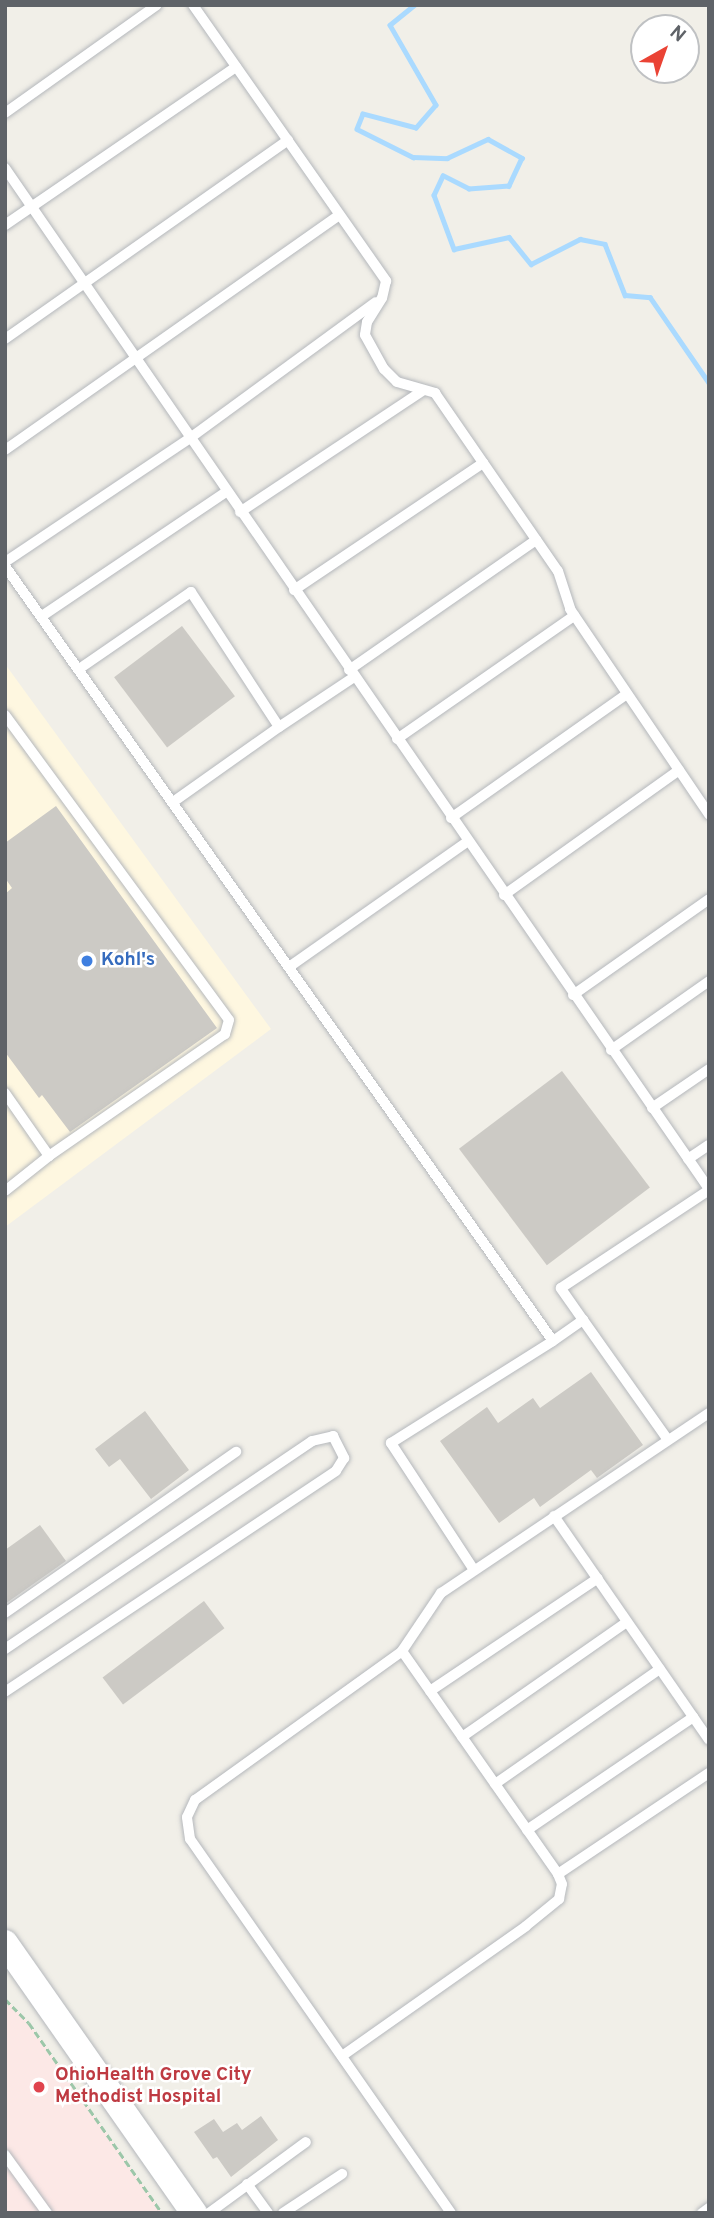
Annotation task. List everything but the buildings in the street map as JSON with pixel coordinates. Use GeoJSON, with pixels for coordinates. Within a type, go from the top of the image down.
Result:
{"type":"FeatureCollection","features":[{"type":"Feature","properties":{"kind":"main road"},"geometry":{"type":"LineString","coordinates":[[9,1955],[194,2213]]}},
{"type":"Feature","properties":{"kind":"lane"},"geometry":{"type":"LineString","coordinates":[[5,113],[157,5]]}},
{"type":"Feature","properties":{"kind":"lane"},"geometry":{"type":"LineString","coordinates":[[193,5],[386,281],[382,298],[367,322],[365,335],[383,369],[397,382],[435,393],[558,571],[575,616],[709,814]]}},
{"type":"Feature","properties":{"kind":"lane"},"geometry":{"type":"LineString","coordinates":[[5,225],[236,67]]}},
{"type":"Feature","properties":{"kind":"lane"},"geometry":{"type":"LineString","coordinates":[[5,340],[288,141]]}},
{"type":"Feature","properties":{"kind":"lane"},"geometry":{"type":"LineString","coordinates":[[5,168],[572,995],[709,1190],[561,1289],[668,1440]]}},
{"type":"Feature","properties":{"kind":"lane"},"geometry":{"type":"LineString","coordinates":[[5,450],[340,215]]}},
{"type":"Feature","properties":{"kind":"lane"},"geometry":{"type":"LineString","coordinates":[[382,298],[190,438],[5,564],[553,1341]]}},
{"type":"Feature","properties":{"kind":"lane"},"geometry":{"type":"LineString","coordinates":[[240,512],[422,391]]}},
{"type":"Feature","properties":{"kind":"lane"},"geometry":{"type":"LineString","coordinates":[[295,590],[483,463]]}},
{"type":"Feature","properties":{"kind":"lane"},"geometry":{"type":"LineString","coordinates":[[43,616],[226,491]]}},
{"type":"Feature","properties":{"kind":"lane"},"geometry":{"type":"LineString","coordinates":[[173,802],[536,540]]}},
{"type":"Feature","properties":{"kind":"lane"},"geometry":{"type":"LineString","coordinates":[[79,669],[191,592],[279,727]]}},
{"type":"Feature","properties":{"kind":"lane"},"geometry":{"type":"LineString","coordinates":[[397,740],[575,616]]}},
{"type":"Feature","properties":{"kind":"lane"},"geometry":{"type":"LineString","coordinates":[[451,818],[628,694]]}},
{"type":"Feature","properties":{"kind":"lane"},"geometry":{"type":"LineString","coordinates":[[5,716],[229,1020],[225,1034],[49,1156],[5,1191]]}},
{"type":"Feature","properties":{"kind":"lane"},"geometry":{"type":"LineString","coordinates":[[504,895],[679,770]]}},
{"type":"Feature","properties":{"kind":"lane"},"geometry":{"type":"LineString","coordinates":[[289,967],[467,842]]}},
{"type":"Feature","properties":{"kind":"lane"},"geometry":{"type":"LineString","coordinates":[[572,995],[709,900]]}},
{"type":"Feature","properties":{"kind":"lane"},"geometry":{"type":"LineString","coordinates":[[611,1050],[709,981]]}},
{"type":"Feature","properties":{"kind":"lane"},"geometry":{"type":"LineString","coordinates":[[652,1108],[709,1069]]}},
{"type":"Feature","properties":{"kind":"lane"},"geometry":{"type":"LineString","coordinates":[[5,1093],[49,1156]]}},
{"type":"Feature","properties":{"kind":"lane"},"geometry":{"type":"LineString","coordinates":[[688,1159],[709,1145]]}},
{"type":"Feature","properties":{"kind":"lane"},"geometry":{"type":"LineString","coordinates":[[474,1570],[391,1443],[583,1320]]}},
{"type":"Feature","properties":{"kind":"lane"},"geometry":{"type":"LineString","coordinates":[[451,2213],[190,1839],[187,1817],[195,1800],[402,1651],[441,1593],[709,1413]]}},
{"type":"Feature","properties":{"kind":"lane"},"geometry":{"type":"LineString","coordinates":[[5,1649],[312,1441],[332,1436],[344,1458],[336,1471],[5,1692]]}},
{"type":"Feature","properties":{"kind":"lane"},"geometry":{"type":"LineString","coordinates":[[5,1613],[236,1452]]}},
{"type":"Feature","properties":{"kind":"lane"},"geometry":{"type":"LineString","coordinates":[[554,1516],[709,1740]]}},
{"type":"Feature","properties":{"kind":"lane"},"geometry":{"type":"LineString","coordinates":[[430,1691],[597,1578]]}},
{"type":"Feature","properties":{"kind":"lane"},"geometry":{"type":"LineString","coordinates":[[462,1737],[628,1622]]}},
{"type":"Feature","properties":{"kind":"lane"},"geometry":{"type":"LineString","coordinates":[[341,2056],[526,1926],[559,1899],[562,1884],[558,1874],[402,1651]]}},
{"type":"Feature","properties":{"kind":"lane"},"geometry":{"type":"LineString","coordinates":[[495,1784],[660,1669]]}},
{"type":"Feature","properties":{"kind":"lane"},"geometry":{"type":"LineString","coordinates":[[527,1830],[693,1717]]}},
{"type":"Feature","properties":{"kind":"lane"},"geometry":{"type":"LineString","coordinates":[[558,1874],[709,1773]]}},
{"type":"Feature","properties":{"kind":"lane"},"geometry":{"type":"LineString","coordinates":[[209,2213],[306,2142]]}},
{"type":"Feature","properties":{"kind":"lane"},"geometry":{"type":"LineString","coordinates":[[5,2155],[47,2213]]}},
{"type":"Feature","properties":{"kind":"lane"},"geometry":{"type":"LineString","coordinates":[[283,2213],[342,2174]]}},
{"type":"Feature","properties":{"kind":"lane"},"geometry":{"type":"LineString","coordinates":[[247,2184],[268,2213]]}},
{"type":"Feature","properties":{"kind":"lane"},"geometry":{"type":"LineString","coordinates":[[702,2213],[709,2208]]}},
{"type":"Feature","properties":{"kind":"path"},"geometry":{"type":"LineString","coordinates":[[5,1999],[29,2023],[162,2213]]}},
{"type":"Feature","properties":{"kind":"shaded area"},"geometry":{"type":"Polygon","coordinates":[[[5,664],[271,1029],[5,1227],[5,664]]]}},
{"type":"Feature","properties":{"kind":"shaded area","name":"OhioHealth Grove City Methodist Hospital"},"geometry":{"type":"Polygon","coordinates":[[[5,1999],[29,2023],[162,2213],[5,2213],[5,1999]]]}},
{"type":"Feature","properties":{"kind":"waterway"},"geometry":{"type":"LineString","coordinates":[[415,5],[390,25],[436,105],[416,128],[363,114],[357,129],[413,157],[447,158],[488,139],[522,158],[509,186],[469,189],[443,176],[434,195],[454,249],[509,237],[531,264],[580,239],[605,244],[625,295],[650,297],[709,383]]}},
{"type":"Feature","properties":{"kind":"place","name":"Kohl's"},"geometry":{"type":"Point","coordinates":[87,961]}},
{"type":"Feature","properties":{"kind":"place","name":"OhioHealth Grove City Methodist Hospital"},"geometry":{"type":"Point","coordinates":[39,2087]}}]}
